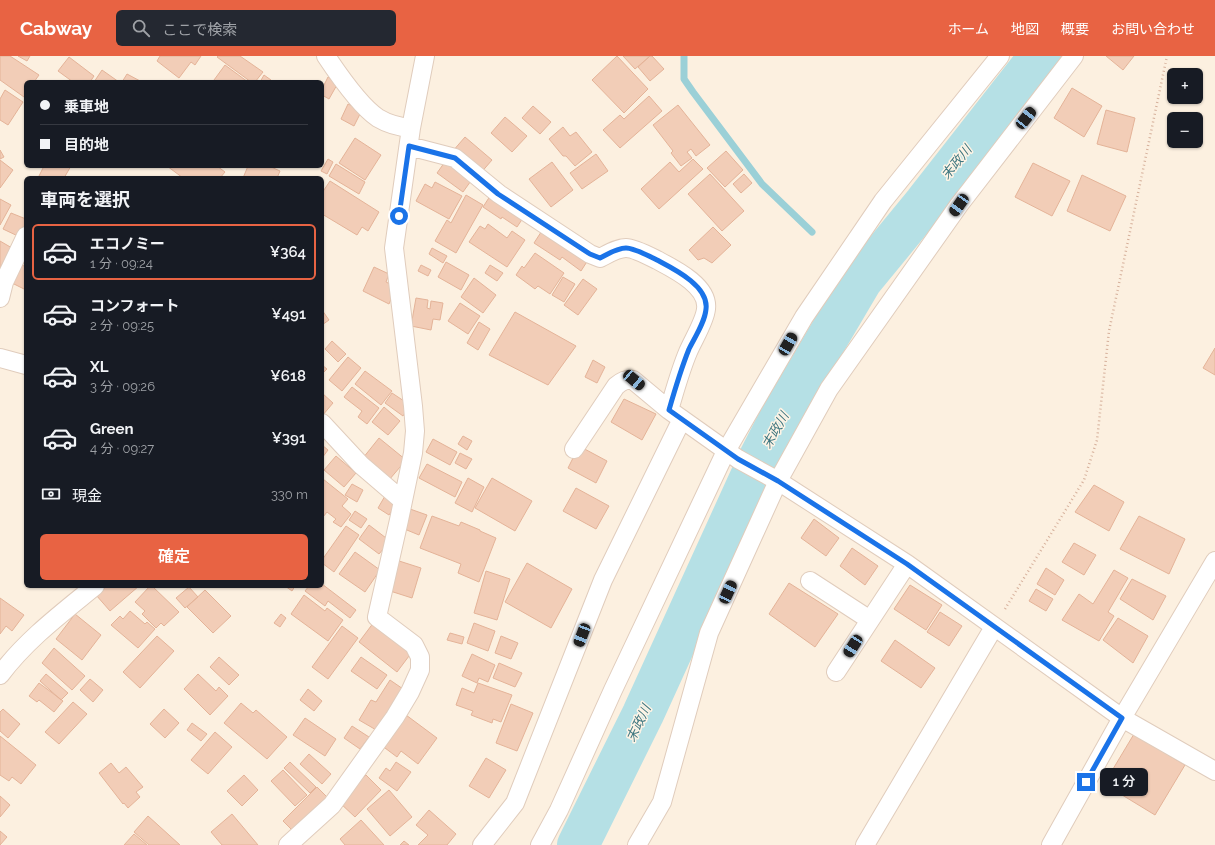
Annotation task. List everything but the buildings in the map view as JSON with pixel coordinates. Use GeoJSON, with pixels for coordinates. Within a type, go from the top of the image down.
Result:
{"type":"FeatureCollection","features":[{"type":"Feature","properties":{"kind":"street"},"geometry":{"type":"LineString","coordinates":[[326,56],[348,88],[371,113],[386,122],[411,128]]}},
{"type":"Feature","properties":{"kind":"street"},"geometry":{"type":"LineString","coordinates":[[288,845],[332,805],[395,717],[410,692],[420,670],[420,657],[414,645],[377,617],[413,453],[415,431],[394,248],[411,128],[425,56]]}},
{"type":"Feature","properties":{"kind":"street"},"geometry":{"type":"LineString","coordinates":[[540,845],[559,810],[613,690],[804,317],[883,201],[1000,56]]}},
{"type":"Feature","properties":{"kind":"street"},"geometry":{"type":"LineString","coordinates":[[637,845],[662,802],[709,633],[774,479],[829,389],[959,205],[1074,56]]}},
{"type":"Feature","properties":{"kind":"street"},"geometry":{"type":"LineString","coordinates":[[409,146],[455,158],[498,194],[590,254],[600,258],[616,250],[626,248],[646,255],[669,266],[692,281],[700,290],[705,299],[706,308],[704,319],[680,369],[675,414],[603,580],[515,803],[482,845]]}},
{"type":"Feature","properties":{"kind":"street"},"geometry":{"type":"LineString","coordinates":[[0,298],[4,282],[24,240]]}},
{"type":"Feature","properties":{"kind":"street"},"geometry":{"type":"LineString","coordinates":[[0,358],[24,364]]}},
{"type":"Feature","properties":{"kind":"street"},"geometry":{"type":"LineString","coordinates":[[574,449],[616,386],[621,381],[634,380],[675,414],[732,455],[774,479],[907,564],[1122,718],[1215,771]]}},
{"type":"Feature","properties":{"kind":"street"},"geometry":{"type":"LineString","coordinates":[[324,426],[360,465],[403,501]]}},
{"type":"Feature","properties":{"kind":"street"},"geometry":{"type":"LineString","coordinates":[[1051,845],[1122,718],[1215,561]]}},
{"type":"Feature","properties":{"kind":"street"},"geometry":{"type":"LineString","coordinates":[[836,672],[907,564]]}},
{"type":"Feature","properties":{"kind":"street"},"geometry":{"type":"LineString","coordinates":[[810,582],[870,620]]}},
{"type":"Feature","properties":{"kind":"street"},"geometry":{"type":"LineString","coordinates":[[0,675],[11,660],[51,622],[94,588]]}},
{"type":"Feature","properties":{"kind":"street"},"geometry":{"type":"LineString","coordinates":[[866,845],[994,627]]}},
{"type":"Feature","properties":{"kind":"path"},"geometry":{"type":"LineString","coordinates":[[994,627],[1084,480],[1097,440],[1109,331],[1167,56]]}},
{"type":"Feature","properties":{"kind":"waterway"},"geometry":{"type":"LineString","coordinates":[[684,56],[684,79],[693,92],[762,184],[812,232]]}},
{"type":"Feature","properties":{"kind":"waterway","name":"末政川"},"geometry":{"type":"LineString","coordinates":[[578,845],[643,714],[760,457],[779,420],[861,281],[925,203],[1040,56]]}},
{"type":"Feature","properties":{"kind":"route"},"geometry":{"type":"LineString","coordinates":[[399,216],[409,146],[455,158],[498,194],[590,254],[600,258],[616,250],[626,248],[646,255],[669,266],[692,281],[700,290],[705,299],[706,308],[704,319],[680,369],[669,410],[738,459],[778,481],[907,564],[1122,718],[1086,782]]}}]}
